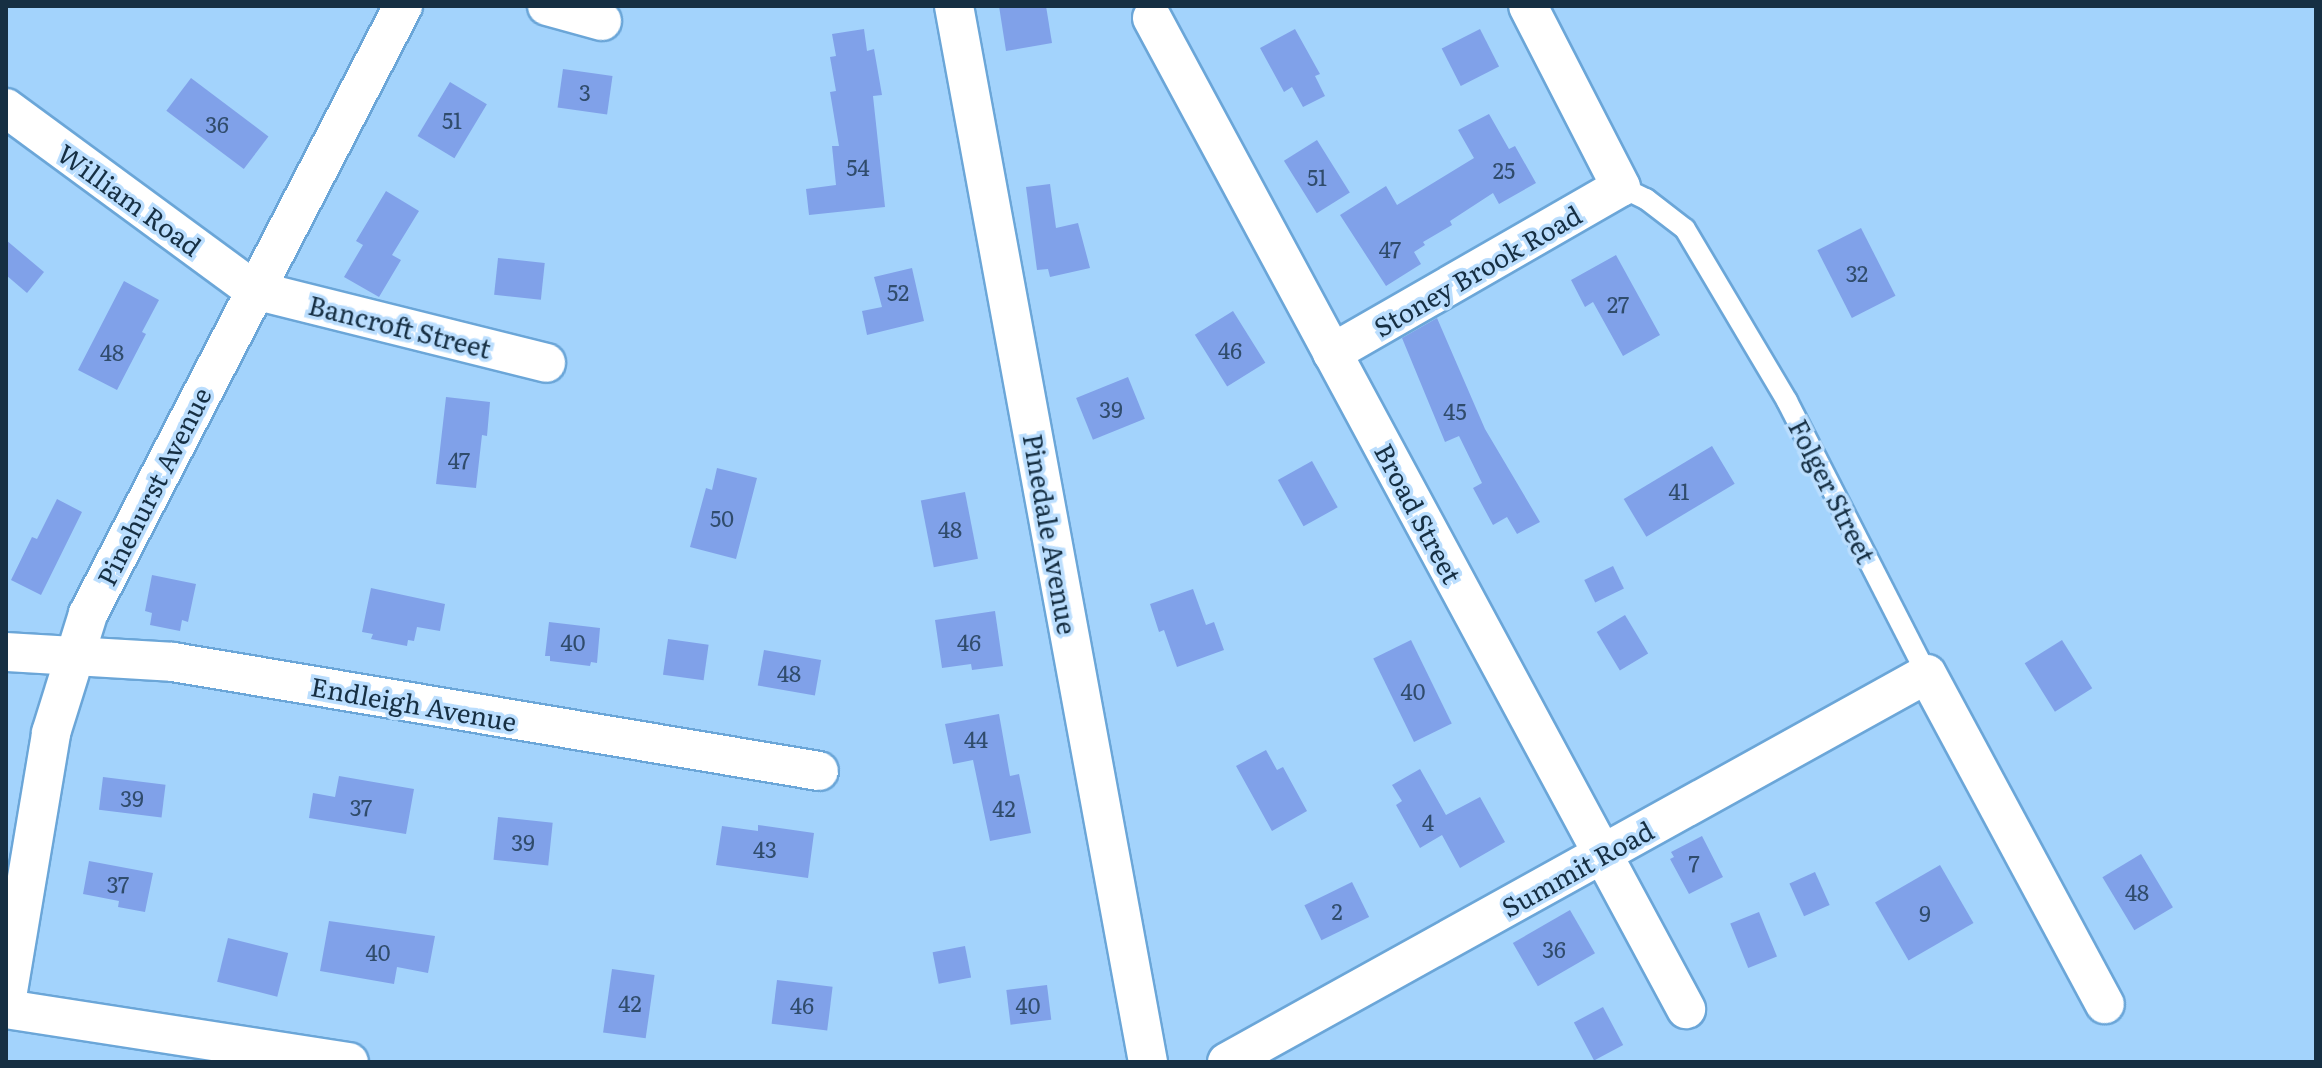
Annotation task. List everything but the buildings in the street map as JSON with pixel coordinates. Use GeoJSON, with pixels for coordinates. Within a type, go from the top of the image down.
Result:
{"type":"FeatureCollection","features":[{"type":"Feature","properties":{"kind":"street","name":"Pinehurst Avenue"},"geometry":{"type":"LineString","coordinates":[[6,1003],[51,733],[74,655],[105,577],[403,6]]}},
{"type":"Feature","properties":{"kind":"street"},"geometry":{"type":"LineString","coordinates":[[547,6],[602,21]]}},
{"type":"Feature","properties":{"kind":"street","name":"Pinedale Avenue"},"geometry":{"type":"LineString","coordinates":[[954,6],[1148,1062]]}},
{"type":"Feature","properties":{"kind":"street"},"geometry":{"type":"LineString","coordinates":[[1528,6],[1621,187]]}},
{"type":"Feature","properties":{"kind":"street","name":"Broad Street"},"geometry":{"type":"LineString","coordinates":[[1152,18],[1686,1009]]}},
{"type":"Feature","properties":{"kind":"street","name":"William Road"},"geometry":{"type":"LineString","coordinates":[[6,108],[254,290]]}},
{"type":"Feature","properties":{"kind":"street","name":"Stoney Brook Road"},"geometry":{"type":"LineString","coordinates":[[1332,353],[1621,187]]}},
{"type":"Feature","properties":{"kind":"street","name":"Bancroft Street"},"geometry":{"type":"LineString","coordinates":[[254,290],[546,363]]}},
{"type":"Feature","properties":{"kind":"street","name":"Endleigh Avenue"},"geometry":{"type":"LineString","coordinates":[[6,652],[173,662],[819,771]]}},
{"type":"Feature","properties":{"kind":"street","name":"Summit Road"},"geometry":{"type":"LineString","coordinates":[[1227,1062],[1927,674]]}},
{"type":"Feature","properties":{"kind":"street","name":"Folger Street"},"geometry":{"type":"LineString","coordinates":[[1927,674],[2105,1004]]}},
{"type":"Feature","properties":{"kind":"street"},"geometry":{"type":"LineString","coordinates":[[6,1009],[349,1062]]}},
{"type":"Feature","properties":{"kind":"lane","name":"Folger Street"},"geometry":{"type":"LineString","coordinates":[[1621,187],[1646,199],[1685,229],[1787,401],[1927,674]]}}]}
